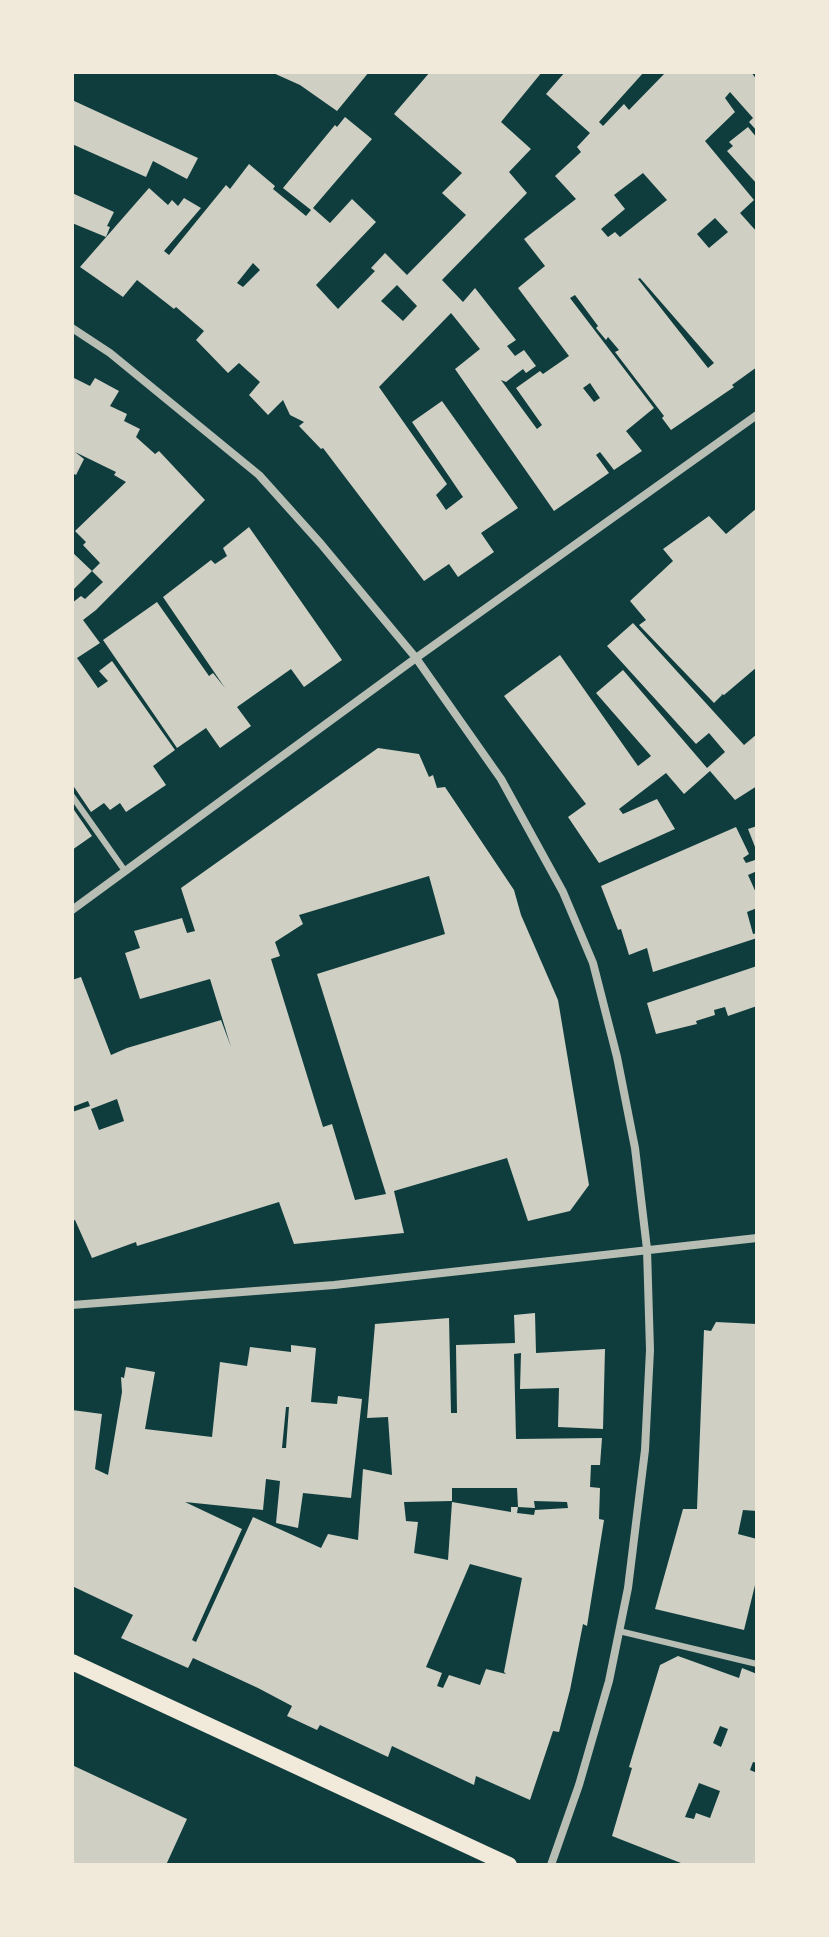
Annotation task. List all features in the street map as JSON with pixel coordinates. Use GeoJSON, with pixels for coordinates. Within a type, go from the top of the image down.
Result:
{"type":"FeatureCollection","features":[{"type":"Feature","properties":{"kind":"main road"},"geometry":{"type":"LineString","coordinates":[[72,1662],[509,1865]]}},
{"type":"Feature","properties":{"kind":"street"},"geometry":{"type":"LineString","coordinates":[[72,328],[110,353],[259,475],[416,658],[501,779],[563,892],[593,963],[617,1057],[635,1148],[647,1249],[650,1350],[645,1450],[628,1588],[609,1681],[551,1865]]}},
{"type":"Feature","properties":{"kind":"street"},"geometry":{"type":"LineString","coordinates":[[72,910],[416,658],[757,415]]}},
{"type":"Feature","properties":{"kind":"street"},"geometry":{"type":"LineString","coordinates":[[72,1305],[334,1285],[757,1238]]}},
{"type":"Feature","properties":{"kind":"lane"},"geometry":{"type":"LineString","coordinates":[[72,796],[126,872]]}},
{"type":"Feature","properties":{"kind":"lane"},"geometry":{"type":"LineString","coordinates":[[619,1631],[757,1664]]}},
{"type":"Feature","properties":{"kind":"building"},"geometry":{"type":"Polygon","coordinates":[[[271,72],[369,72],[337,111],[300,85],[271,72]]]}},
{"type":"Feature","properties":{"kind":"building"},"geometry":{"type":"Polygon","coordinates":[[[430,72],[542,72],[501,122],[531,149],[509,172],[527,193],[442,280],[463,302],[475,288],[516,340],[507,346],[515,356],[524,350],[536,366],[526,373],[523,369],[506,382],[501,380],[537,429],[542,425],[516,388],[569,356],[518,288],[545,266],[524,239],[576,199],[555,176],[581,152],[577,147],[590,133],[546,94],[565,72],[644,72],[599,122],[603,126],[624,104],[629,110],[666,72],[751,72],[757,80],[757,131],[749,122],[753,118],[730,92],[725,98],[735,112],[705,141],[754,200],[740,213],[757,232],[757,367],[732,385],[734,387],[671,430],[662,418],[664,416],[615,352],[619,350],[596,328],[598,326],[575,295],[570,298],[654,408],[626,431],[642,451],[614,470],[600,452],[596,455],[609,473],[554,511],[455,369],[480,349],[451,313],[379,387],[447,484],[436,495],[446,510],[463,497],[412,422],[442,401],[518,508],[481,533],[494,552],[458,577],[449,564],[424,581],[323,448],[299,426],[304,422],[290,415],[283,400],[268,415],[249,395],[260,382],[239,363],[228,373],[196,340],[204,331],[176,307],[174,309],[137,280],[123,297],[80,267],[149,188],[168,205],[172,200],[178,206],[184,198],[201,208],[164,251],[169,255],[226,185],[230,189],[249,164],[306,216],[311,210],[283,188],[345,117],[372,139],[313,208],[330,223],[352,199],[376,222],[316,285],[338,309],[375,271],[371,268],[385,253],[407,275],[466,215],[442,193],[462,173],[394,114],[430,72]],[[643,173],[614,195],[625,209],[601,229],[608,237],[615,232],[620,237],[667,200],[643,173]],[[715,218],[697,234],[709,248],[728,232],[715,218]],[[253,263],[237,283],[243,287],[260,270],[253,263]],[[638,279],[708,368],[714,363],[638,279]],[[397,285],[381,301],[403,321],[417,306],[397,285]],[[590,383],[583,388],[594,402],[600,398],[590,383]]]}},
{"type":"Feature","properties":{"kind":"building"},"geometry":{"type":"Polygon","coordinates":[[[72,100],[198,158],[187,179],[153,161],[146,177],[72,144],[72,100]]]}},
{"type":"Feature","properties":{"kind":"building"},"geometry":{"type":"Polygon","coordinates":[[[748,127],[757,138],[757,184],[727,151],[733,146],[729,142],[748,127]]]}},
{"type":"Feature","properties":{"kind":"building"},"geometry":{"type":"Polygon","coordinates":[[[72,193],[114,212],[107,226],[110,227],[106,237],[72,223],[72,193]]]}},
{"type":"Feature","properties":{"kind":"building"},"geometry":{"type":"Polygon","coordinates":[[[72,377],[90,386],[95,378],[119,391],[110,406],[127,414],[124,421],[140,429],[136,437],[155,454],[159,451],[205,500],[83,620],[100,643],[77,658],[98,688],[108,681],[99,671],[112,661],[175,750],[153,766],[166,785],[126,812],[120,803],[110,810],[104,803],[91,812],[72,784],[72,603],[81,596],[85,599],[103,582],[92,571],[100,563],[75,531],[126,482],[114,475],[116,472],[75,452],[84,459],[76,475],[72,473],[72,377]]]}},
{"type":"Feature","properties":{"kind":"building"},"geometry":{"type":"Polygon","coordinates":[[[757,508],[757,667],[724,695],[721,694],[714,703],[639,625],[646,620],[630,601],[673,561],[663,549],[709,516],[726,534],[757,508]]]}},
{"type":"Feature","properties":{"kind":"building"},"geometry":{"type":"Polygon","coordinates":[[[249,527],[342,660],[304,687],[291,669],[237,707],[251,726],[220,748],[206,728],[177,748],[103,640],[157,602],[209,676],[213,673],[225,688],[163,597],[211,560],[215,564],[227,556],[223,548],[249,527]]]}},
{"type":"Feature","properties":{"kind":"building"},"geometry":{"type":"Polygon","coordinates":[[[72,552],[92,571],[74,589],[72,588],[72,552]]]}},
{"type":"Feature","properties":{"kind":"building"},"geometry":{"type":"Polygon","coordinates":[[[633,623],[744,745],[757,734],[757,786],[735,800],[710,771],[684,794],[666,773],[619,809],[623,814],[657,799],[675,829],[599,863],[568,817],[586,804],[504,696],[560,655],[638,766],[651,756],[596,693],[623,670],[707,768],[725,752],[709,733],[696,744],[607,646],[633,623]]]}},
{"type":"Feature","properties":{"kind":"building"},"geometry":{"type":"Polygon","coordinates":[[[378,748],[419,754],[429,777],[433,775],[437,788],[445,787],[514,890],[521,915],[558,1000],[589,1185],[570,1211],[528,1221],[507,1158],[394,1191],[404,1233],[294,1244],[279,1202],[137,1246],[136,1242],[92,1258],[75,1220],[72,1221],[72,1112],[90,1106],[88,1101],[72,1107],[72,980],[81,977],[111,1055],[221,1020],[231,1047],[210,979],[140,999],[125,953],[140,948],[134,931],[182,918],[187,933],[195,931],[181,888],[378,748]],[[429,876],[299,915],[303,924],[275,942],[280,956],[271,959],[323,1127],[332,1124],[355,1200],[386,1194],[317,974],[445,934],[429,876]],[[117,1099],[91,1109],[99,1130],[124,1121],[117,1099]]]}},
{"type":"Feature","properties":{"kind":"building"},"geometry":{"type":"Polygon","coordinates":[[[72,807],[92,836],[72,850],[72,807]]]}},
{"type":"Feature","properties":{"kind":"building"},"geometry":{"type":"Polygon","coordinates":[[[757,826],[757,852],[748,829],[757,826]]]}},
{"type":"Feature","properties":{"kind":"building"},"geometry":{"type":"Polygon","coordinates":[[[736,827],[749,854],[743,858],[746,863],[755,860],[757,863],[757,871],[748,875],[757,895],[757,908],[747,912],[757,938],[653,972],[647,948],[629,955],[601,886],[736,827]]]}},
{"type":"Feature","properties":{"kind":"building"},"geometry":{"type":"Polygon","coordinates":[[[757,966],[757,1006],[728,1016],[725,1007],[714,1010],[715,1015],[696,1021],[697,1024],[656,1034],[647,1003],[757,966]]]}},
{"type":"Feature","properties":{"kind":"building"},"geometry":{"type":"Polygon","coordinates":[[[535,1313],[536,1353],[605,1349],[603,1429],[558,1427],[559,1388],[520,1389],[521,1353],[514,1354],[516,1439],[602,1438],[600,1465],[591,1465],[590,1487],[600,1488],[599,1519],[604,1520],[587,1626],[583,1624],[559,1732],[553,1731],[530,1800],[476,1776],[474,1785],[392,1746],[388,1757],[320,1725],[317,1730],[287,1716],[292,1706],[258,1688],[193,1658],[188,1668],[121,1638],[133,1615],[72,1586],[72,1410],[102,1414],[95,1469],[108,1475],[122,1392],[121,1377],[124,1378],[126,1367],[155,1372],[145,1429],[212,1437],[220,1362],[247,1366],[250,1347],[291,1352],[291,1345],[316,1348],[311,1402],[337,1404],[338,1396],[362,1399],[351,1498],[303,1493],[298,1528],[276,1523],[280,1481],[266,1479],[263,1510],[185,1502],[242,1529],[192,1640],[196,1642],[253,1517],[321,1548],[328,1534],[358,1540],[363,1469],[392,1475],[388,1417],[367,1418],[375,1324],[449,1318],[451,1413],[457,1413],[456,1345],[515,1343],[514,1315],[535,1313]],[[286,1407],[282,1448],[286,1448],[289,1407],[286,1407]],[[452,1488],[452,1501],[404,1502],[406,1521],[418,1522],[414,1553],[448,1560],[452,1502],[511,1512],[511,1507],[518,1507],[517,1488],[452,1488]],[[534,1501],[535,1508],[518,1507],[517,1513],[534,1515],[535,1510],[568,1508],[567,1502],[534,1501]],[[470,1564],[426,1667],[442,1673],[437,1686],[443,1688],[449,1675],[480,1685],[486,1669],[506,1674],[522,1578],[470,1564]]]}},
{"type":"Feature","properties":{"kind":"building"},"geometry":{"type":"Polygon","coordinates":[[[716,1322],[757,1324],[757,1511],[743,1510],[738,1534],[757,1539],[757,1577],[744,1630],[655,1609],[683,1509],[697,1509],[704,1330],[711,1331],[716,1322]]]}},
{"type":"Feature","properties":{"kind":"building"},"geometry":{"type":"Polygon","coordinates":[[[678,1656],[739,1678],[742,1668],[757,1674],[757,1763],[753,1762],[750,1770],[757,1773],[757,1865],[686,1865],[612,1836],[660,1665],[678,1656]],[[720,1726],[713,1743],[721,1747],[728,1729],[720,1726]],[[699,1783],[685,1817],[694,1819],[696,1813],[710,1818],[720,1791],[699,1783]]]}},
{"type":"Feature","properties":{"kind":"building"},"geometry":{"type":"Polygon","coordinates":[[[72,1765],[187,1819],[166,1865],[72,1865],[72,1765]]]}}]}
